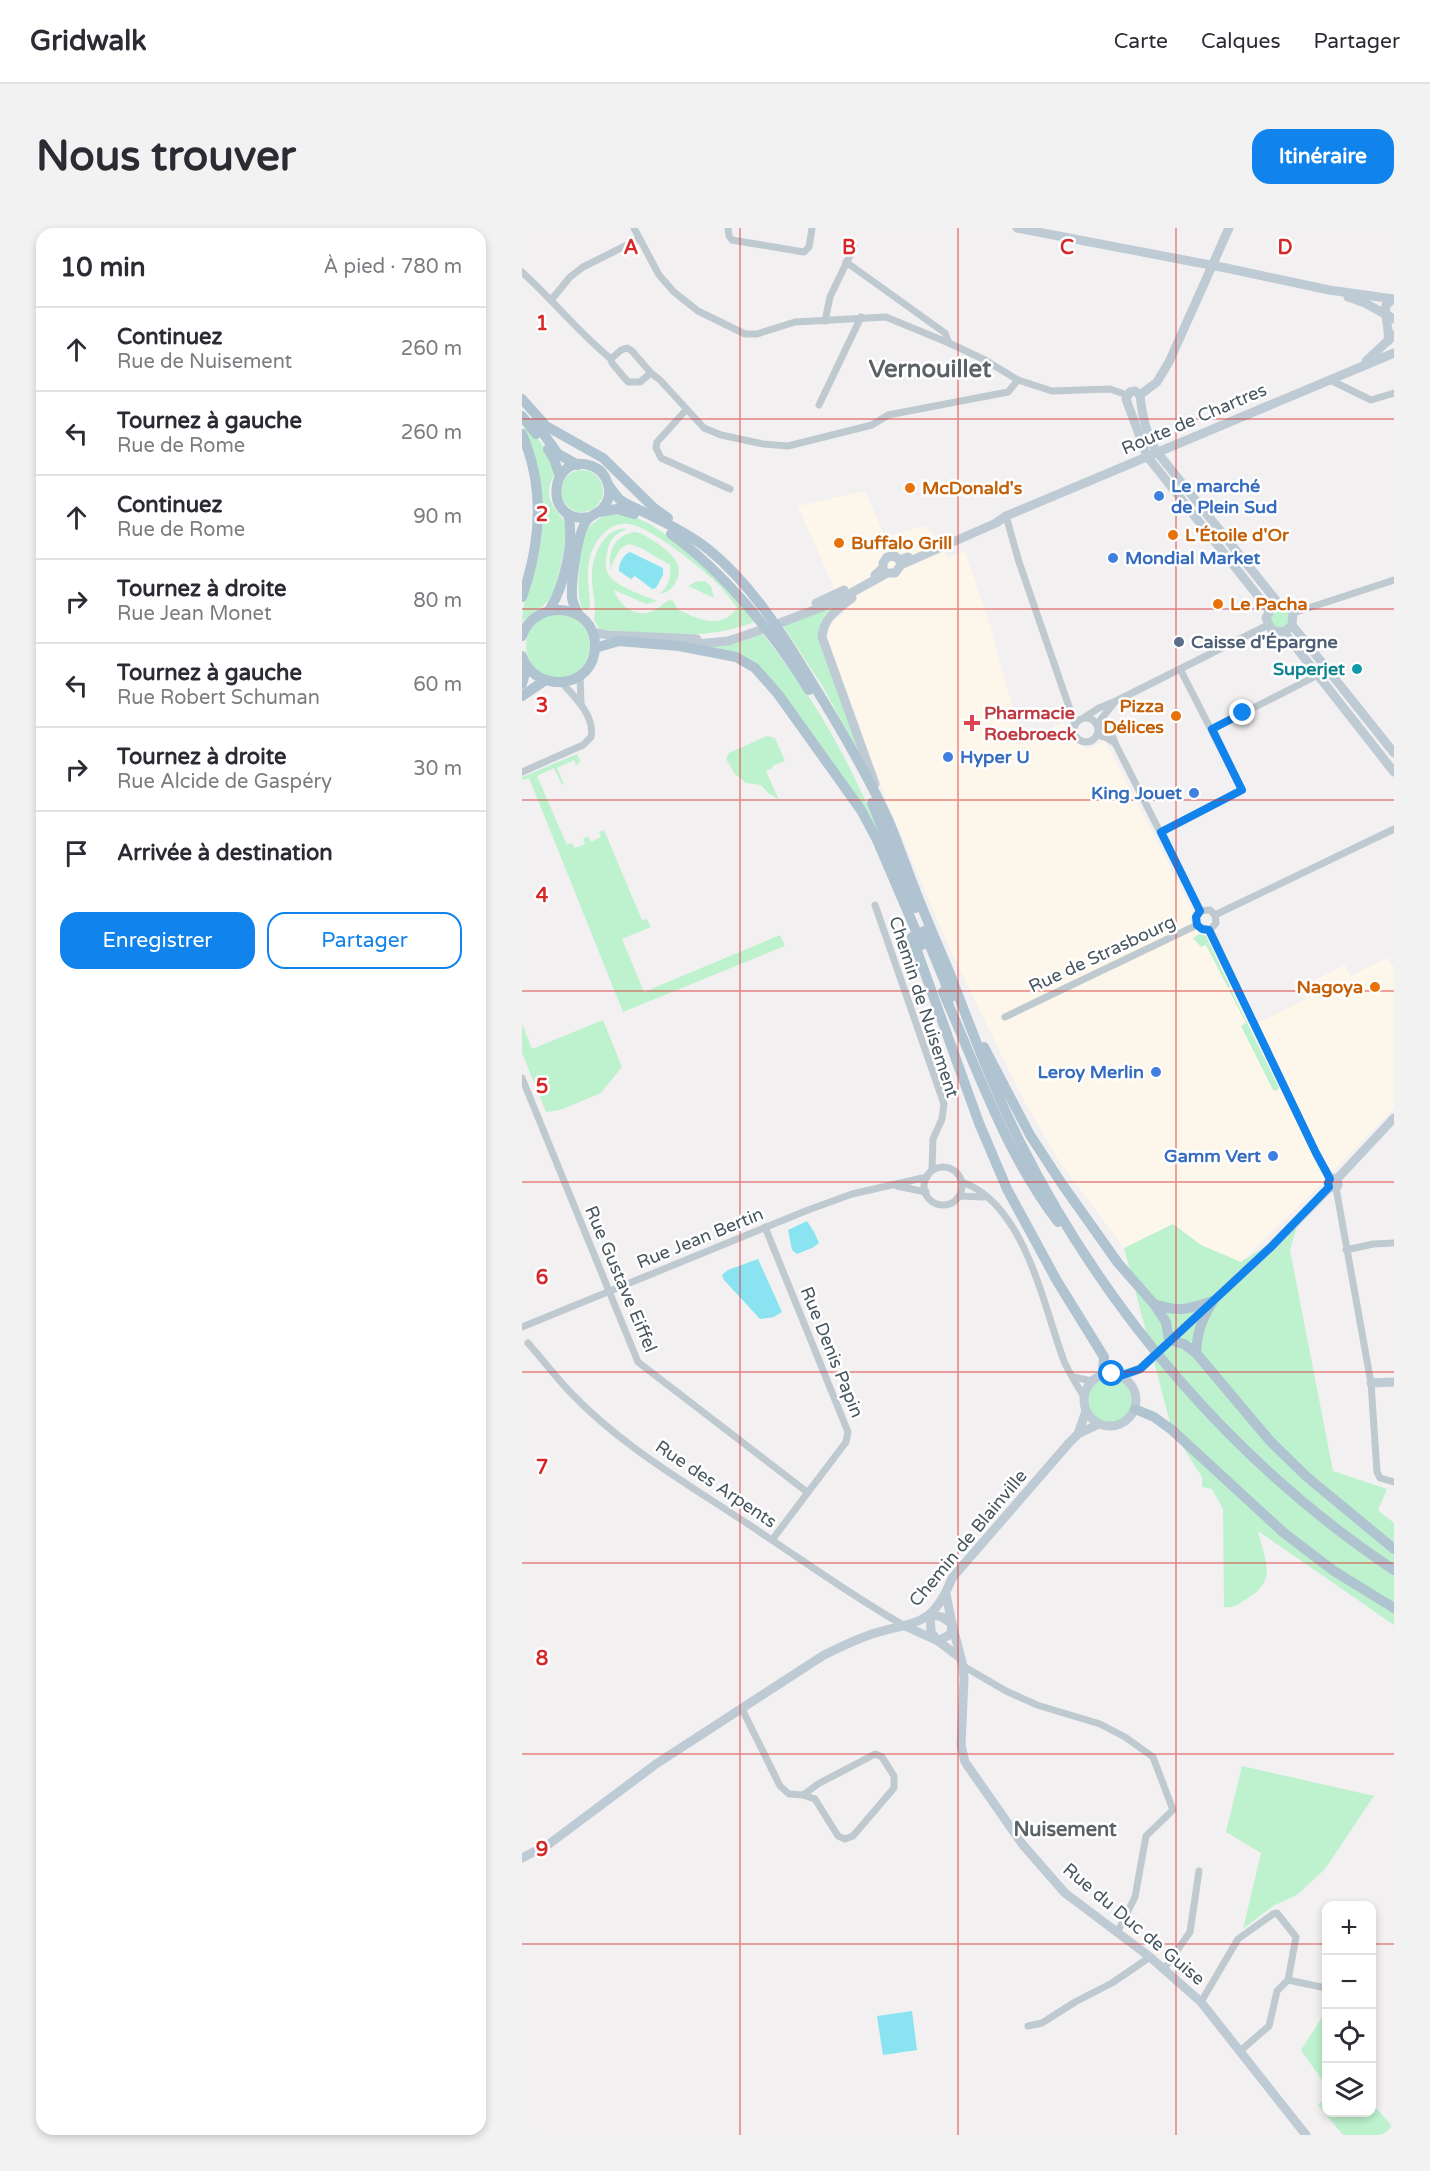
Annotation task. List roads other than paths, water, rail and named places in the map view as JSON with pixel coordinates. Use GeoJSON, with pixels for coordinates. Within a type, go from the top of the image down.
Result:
{"type":"FeatureCollection","features":[{"type":"Feature","properties":{"kind":"main road"},"geometry":{"type":"LineString","coordinates":[[522,399],[546,426],[603,458],[654,508],[706,547],[762,606],[790,647],[843,733],[886,817],[981,1057],[1025,1152],[1071,1233],[1141,1337]]}},
{"type":"Feature","properties":{"kind":"main road"},"geometry":{"type":"LineString","coordinates":[[522,405],[558,454],[578,465]]}},
{"type":"Feature","properties":{"kind":"main road"},"geometry":{"type":"LineString","coordinates":[[522,416],[553,456],[560,477]]}},
{"type":"Feature","properties":{"kind":"main road"},"geometry":{"type":"LineString","coordinates":[[522,434],[535,469],[538,507],[536,545],[522,597]]}},
{"type":"Feature","properties":{"kind":"main road"},"geometry":{"type":"LineString","coordinates":[[706,547],[625,503],[609,486],[600,471],[592,466],[578,465],[567,468],[560,477],[556,497],[568,514],[579,518],[621,509],[670,533],[714,568],[771,637],[806,686],[834,730],[874,807],[993,1100],[1008,1132],[1060,1225]]}},
{"type":"Feature","properties":{"kind":"main road"},"geometry":{"type":"LineString","coordinates":[[524,661],[534,675],[544,681],[562,683],[580,676],[590,664],[595,648],[592,632],[579,615],[572,599],[573,585],[580,535],[585,524],[606,504],[609,486]]}},
{"type":"Feature","properties":{"kind":"main road"},"geometry":{"type":"LineString","coordinates":[[550,609],[560,591],[564,572],[571,528],[568,514]]}},
{"type":"Feature","properties":{"kind":"main road"},"geometry":{"type":"LineString","coordinates":[[522,636],[526,626],[534,617],[550,609],[568,610],[579,615]]}},
{"type":"Feature","properties":{"kind":"main road","name":"Route de Chartres"},"geometry":{"type":"LineString","coordinates":[[595,648],[619,641],[679,646]]}},
{"type":"Feature","properties":{"kind":"main road"},"geometry":{"type":"LineString","coordinates":[[679,646],[736,657],[755,668],[778,694],[850,794],[877,840],[1000,1125],[1044,1203],[1109,1300],[1216,1425],[1278,1486],[1323,1523],[1394,1575]]}},
{"type":"Feature","properties":{"kind":"main road"},"geometry":{"type":"LineString","coordinates":[[522,684],[524,661]]}},
{"type":"Feature","properties":{"kind":"main road"},"geometry":{"type":"LineString","coordinates":[[522,696],[544,681]]}},
{"type":"Feature","properties":{"kind":"main road"},"geometry":{"type":"LineString","coordinates":[[850,794],[875,845],[909,929],[979,1123],[1007,1189],[1057,1281],[1104,1357],[1103,1375]]}},
{"type":"Feature","properties":{"kind":"main road"},"geometry":{"type":"LineString","coordinates":[[949,974],[988,1056],[1030,1135],[1090,1227],[1154,1304],[1166,1322],[1169,1340],[1184,1344],[1196,1353],[1277,1448],[1323,1491],[1394,1549]]}},
{"type":"Feature","properties":{"kind":"main road"},"geometry":{"type":"LineString","coordinates":[[1154,1304],[1172,1310],[1185,1310],[1213,1301]]}},
{"type":"Feature","properties":{"kind":"main road"},"geometry":{"type":"LineString","coordinates":[[1196,1353],[1199,1327],[1213,1301]]}},
{"type":"Feature","properties":{"kind":"main road"},"geometry":{"type":"LineString","coordinates":[[1171,1372],[1285,1487],[1394,1570]]}},
{"type":"Feature","properties":{"kind":"main road"},"geometry":{"type":"LineString","coordinates":[[1135,1409],[1154,1417],[1172,1430],[1284,1533],[1334,1571],[1394,1608]]}},
{"type":"Feature","properties":{"kind":"street"},"geometry":{"type":"LineString","coordinates":[[634,228],[659,275],[674,292],[698,311],[735,330],[751,335],[795,322],[886,316],[985,360],[1018,380],[1052,391],[1110,389],[1127,395]]}},
{"type":"Feature","properties":{"kind":"street"},"geometry":{"type":"LineString","coordinates":[[728,228],[732,240],[804,252],[809,247],[812,228]]}},
{"type":"Feature","properties":{"kind":"street"},"geometry":{"type":"LineString","coordinates":[[1017,228],[1329,290],[1393,299]]}},
{"type":"Feature","properties":{"kind":"street"},"geometry":{"type":"LineString","coordinates":[[1129,405],[1136,406],[1161,378],[1229,228]]}},
{"type":"Feature","properties":{"kind":"street"},"geometry":{"type":"LineString","coordinates":[[552,299],[570,277],[583,267],[639,239]]}},
{"type":"Feature","properties":{"kind":"street"},"geometry":{"type":"LineString","coordinates":[[825,321],[830,297],[854,247]]}},
{"type":"Feature","properties":{"kind":"street"},"geometry":{"type":"LineString","coordinates":[[846,262],[945,333],[949,343]]}},
{"type":"Feature","properties":{"kind":"street"},"geometry":{"type":"LineString","coordinates":[[522,272],[611,359],[628,382],[640,382],[651,373]]}},
{"type":"Feature","properties":{"kind":"street"},"geometry":{"type":"LineString","coordinates":[[1329,290],[1365,303],[1394,319]]}},
{"type":"Feature","properties":{"kind":"street"},"geometry":{"type":"LineString","coordinates":[[1354,369],[1376,354],[1391,338],[1385,313],[1386,305],[1393,299]]}},
{"type":"Feature","properties":{"kind":"street"},"geometry":{"type":"LineString","coordinates":[[819,405],[861,317]]}},
{"type":"Feature","properties":{"kind":"street"},"geometry":{"type":"LineString","coordinates":[[611,359],[621,350],[627,348],[632,351],[704,428],[721,435],[763,444],[788,446],[872,425],[888,415],[1008,392],[1018,380]]}},
{"type":"Feature","properties":{"kind":"street","name":"Route de Chartres"},"geometry":{"type":"LineString","coordinates":[[679,646],[716,643],[743,634],[791,615],[885,570],[895,573],[900,563],[996,523],[1006,516],[1394,353]]}},
{"type":"Feature","properties":{"kind":"street"},"geometry":{"type":"LineString","coordinates":[[1330,380],[1371,400],[1394,393]]}},
{"type":"Feature","properties":{"kind":"street"},"geometry":{"type":"LineString","coordinates":[[1269,610],[1147,456],[1125,399],[1132,391],[1140,399],[1150,441],[1279,604],[1288,606],[1293,613],[1292,625],[1394,753]]}},
{"type":"Feature","properties":{"kind":"street"},"geometry":{"type":"LineString","coordinates":[[686,410],[657,442],[657,453],[661,458],[730,489]]}},
{"type":"Feature","properties":{"kind":"street"},"geometry":{"type":"LineString","coordinates":[[1186,506],[1195,499]]}},
{"type":"Feature","properties":{"kind":"street"},"geometry":{"type":"LineString","coordinates":[[1006,516],[1019,562],[1072,712],[1080,720],[1093,720],[1097,725],[1109,730],[1200,911],[1210,910],[1215,915],[1216,923],[1209,930]]}},
{"type":"Feature","properties":{"kind":"street","name":"Route de Chartres"},"geometry":{"type":"LineString","coordinates":[[885,570],[884,561],[889,556],[895,556],[900,563]]}},
{"type":"Feature","properties":{"kind":"street","name":"Route de Chartres"},"geometry":{"type":"LineString","coordinates":[[791,615],[835,602],[866,586],[885,570]]}},
{"type":"Feature","properties":{"kind":"street"},"geometry":{"type":"LineString","coordinates":[[1293,613],[1394,580]]}},
{"type":"Feature","properties":{"kind":"street"},"geometry":{"type":"LineString","coordinates":[[866,586],[830,615],[823,625],[822,637],[886,817]]}},
{"type":"Feature","properties":{"kind":"street"},"geometry":{"type":"LineString","coordinates":[[1279,604],[1269,610],[1266,618],[1268,625],[1275,631],[1284,632],[1394,772]]}},
{"type":"Feature","properties":{"kind":"street"},"geometry":{"type":"LineString","coordinates":[[1116,701],[1097,725],[1097,735],[1092,741],[1080,741],[1074,731],[1080,720],[1099,708],[1268,625]]}},
{"type":"Feature","properties":{"kind":"street"},"geometry":{"type":"LineString","coordinates":[[1284,632],[1292,625]]}},
{"type":"Feature","properties":{"kind":"street","name":"Route de Chartres"},"geometry":{"type":"LineString","coordinates":[[592,632],[608,635],[693,639],[743,634]]}},
{"type":"Feature","properties":{"kind":"street"},"geometry":{"type":"LineString","coordinates":[[1161,832],[1242,790],[1180,669]]}},
{"type":"Feature","properties":{"kind":"street"},"geometry":{"type":"LineString","coordinates":[[1212,729],[1318,675]]}},
{"type":"Feature","properties":{"kind":"street"},"geometry":{"type":"LineString","coordinates":[[580,676],[581,704]]}},
{"type":"Feature","properties":{"kind":"street"},"geometry":{"type":"LineString","coordinates":[[522,772],[583,746],[591,738],[592,729],[581,704],[562,683]]}},
{"type":"Feature","properties":{"kind":"street"},"geometry":{"type":"LineString","coordinates":[[1097,735],[1105,736],[1114,743]]}},
{"type":"Feature","properties":{"kind":"street"},"geometry":{"type":"LineString","coordinates":[[1215,915],[1394,829]]}},
{"type":"Feature","properties":{"kind":"street","name":"Chemin de Nuisement"},"geometry":{"type":"LineString","coordinates":[[874,905],[944,1104],[942,1119],[933,1139],[932,1170]]}},
{"type":"Feature","properties":{"kind":"street","name":"Rue de Strasbourg"},"geometry":{"type":"LineString","coordinates":[[1005,1017],[1197,925],[1196,917],[1200,911]]}},
{"type":"Feature","properties":{"kind":"street"},"geometry":{"type":"LineString","coordinates":[[1197,925],[1209,930]]}},
{"type":"Feature","properties":{"kind":"street"},"geometry":{"type":"LineString","coordinates":[[1209,930],[1316,1153],[1333,1183],[1371,1383],[1377,1472],[1380,1479],[1394,1482]]}},
{"type":"Feature","properties":{"kind":"street","name":"Rue Gustave Eiffel"},"geometry":{"type":"LineString","coordinates":[[522,1078],[638,1362],[807,1492]]}},
{"type":"Feature","properties":{"kind":"street"},"geometry":{"type":"LineString","coordinates":[[1084,1397],[1092,1381],[1103,1375],[1120,1376],[1140,1369],[1271,1247],[1394,1118]]}},
{"type":"Feature","properties":{"kind":"street"},"geometry":{"type":"LineString","coordinates":[[934,1153],[943,1167],[957,1173],[962,1182],[997,1206],[1010,1222],[1024,1251],[1064,1361],[1084,1397],[1086,1411],[1093,1421],[1116,1426],[1124,1423],[1135,1409],[1135,1390],[1140,1369]]}},
{"type":"Feature","properties":{"kind":"street"},"geometry":{"type":"LineString","coordinates":[[943,1167],[932,1170],[927,1177],[926,1192],[932,1200],[941,1204],[951,1203],[959,1196],[962,1182]]}},
{"type":"Feature","properties":{"kind":"street","name":"Rue Jean Bertin"},"geometry":{"type":"LineString","coordinates":[[522,1327],[765,1227],[852,1194],[927,1177]]}},
{"type":"Feature","properties":{"kind":"street","name":"Rue Jean Bertin"},"geometry":{"type":"LineString","coordinates":[[891,1185],[926,1192]]}},
{"type":"Feature","properties":{"kind":"street"},"geometry":{"type":"LineString","coordinates":[[959,1196],[986,1197]]}},
{"type":"Feature","properties":{"kind":"street","name":"Rue Denis Papin"},"geometry":{"type":"LineString","coordinates":[[765,1227],[848,1432],[846,1442],[772,1540]]}},
{"type":"Feature","properties":{"kind":"street"},"geometry":{"type":"LineString","coordinates":[[1346,1250],[1373,1244],[1394,1243]]}},
{"type":"Feature","properties":{"kind":"street","name":"Rue des Arpents"},"geometry":{"type":"LineString","coordinates":[[528,1343],[570,1392],[619,1436],[679,1480],[860,1600],[905,1626]]}},
{"type":"Feature","properties":{"kind":"street"},"geometry":{"type":"LineString","coordinates":[[1120,1376],[1126,1379],[1135,1390]]}},
{"type":"Feature","properties":{"kind":"street"},"geometry":{"type":"LineString","coordinates":[[1073,1377],[1092,1381]]}},
{"type":"Feature","properties":{"kind":"street"},"geometry":{"type":"LineString","coordinates":[[1371,1383],[1394,1382]]}},
{"type":"Feature","properties":{"kind":"street","name":"Chemin de Blainville"},"geometry":{"type":"LineString","coordinates":[[522,1858],[549,1844],[656,1764],[824,1655],[874,1634],[919,1622],[930,1614],[946,1594],[952,1578],[1078,1434],[1086,1411]]}},
{"type":"Feature","properties":{"kind":"street","name":"Chemin de Blainville"},"geometry":{"type":"LineString","coordinates":[[1078,1434],[1099,1424]]}},
{"type":"Feature","properties":{"kind":"street","name":"Rue du Duc de Guise"},"geometry":{"type":"LineString","coordinates":[[946,1594],[964,1679],[961,1745],[964,1762],[1023,1845],[1065,1893],[1150,1957],[1201,2002],[1306,2135]]}},
{"type":"Feature","properties":{"kind":"street"},"geometry":{"type":"LineString","coordinates":[[938,1641],[951,1634],[952,1624],[942,1617],[930,1614],[932,1632],[938,1641],[962,1662],[1006,1691],[1036,1704],[1100,1724],[1125,1737],[1153,1757],[1173,1810],[1146,1836],[1135,1897],[1117,1933]]}},
{"type":"Feature","properties":{"kind":"street"},"geometry":{"type":"LineString","coordinates":[[905,1626],[938,1641]]}},
{"type":"Feature","properties":{"kind":"street"},"geometry":{"type":"LineString","coordinates":[[742,1709],[780,1786],[789,1794],[816,1799],[838,1836],[845,1839],[853,1836],[894,1788],[894,1776],[882,1757],[875,1754],[818,1784],[803,1795]]}},
{"type":"Feature","properties":{"kind":"street"},"geometry":{"type":"LineString","coordinates":[[1164,1969],[1190,1932],[1199,1871]]}},
{"type":"Feature","properties":{"kind":"street"},"geometry":{"type":"LineString","coordinates":[[1201,2002],[1238,1939],[1277,1913],[1296,1937],[1288,1980],[1276,1991],[1269,2026],[1240,2051]]}},
{"type":"Feature","properties":{"kind":"street"},"geometry":{"type":"LineString","coordinates":[[1028,2026],[1042,2023],[1075,2002],[1112,1983],[1150,1957]]}},
{"type":"Feature","properties":{"kind":"street"},"geometry":{"type":"LineString","coordinates":[[1288,1980],[1322,1987]]}},
{"type":"Feature","properties":{"kind":"water"},"geometry":{"type":"Polygon","coordinates":[[[630,552],[663,568],[663,575],[656,588],[652,589],[635,576],[631,579],[619,571],[619,565],[630,552]]]}},
{"type":"Feature","properties":{"kind":"water"},"geometry":{"type":"Polygon","coordinates":[[[807,1221],[819,1243],[797,1254],[792,1250],[788,1230],[807,1221]]]}},
{"type":"Feature","properties":{"kind":"water"},"geometry":{"type":"Polygon","coordinates":[[[758,1259],[782,1312],[774,1317],[760,1319],[722,1275],[728,1270],[758,1259]]]}},
{"type":"Feature","properties":{"kind":"water"},"geometry":{"type":"Polygon","coordinates":[[[912,2011],[917,2050],[883,2055],[877,2016],[912,2011]]]}},
{"type":"Feature","properties":{"kind":"place","name":"McDonald's"},"geometry":{"type":"Point","coordinates":[910,488]}},
{"type":"Feature","properties":{"kind":"place","name":"Le marché de Plein Sud"},"geometry":{"type":"Point","coordinates":[1159,496]}},
{"type":"Feature","properties":{"kind":"place","name":"L'Étoile d'Or"},"geometry":{"type":"Point","coordinates":[1173,535]}},
{"type":"Feature","properties":{"kind":"place","name":"Buffalo Grill"},"geometry":{"type":"Point","coordinates":[839,543]}},
{"type":"Feature","properties":{"kind":"place","name":"Mondial Market"},"geometry":{"type":"Point","coordinates":[1113,558]}},
{"type":"Feature","properties":{"kind":"place","name":"Le Pacha"},"geometry":{"type":"Point","coordinates":[1218,604]}},
{"type":"Feature","properties":{"kind":"place","name":"Caisse d'Épargne"},"geometry":{"type":"Point","coordinates":[1179,642]}},
{"type":"Feature","properties":{"kind":"place","name":"Superjet"},"geometry":{"type":"Point","coordinates":[1357,669]}},
{"type":"Feature","properties":{"kind":"place","name":"Pizza Délices"},"geometry":{"type":"Point","coordinates":[1176,716]}},
{"type":"Feature","properties":{"kind":"place","name":"Pharmacie Roebroeck"},"geometry":{"type":"Point","coordinates":[972,723]}},
{"type":"Feature","properties":{"kind":"place","name":"Hyper U"},"geometry":{"type":"Point","coordinates":[948,757]}},
{"type":"Feature","properties":{"kind":"place","name":"King Jouet"},"geometry":{"type":"Point","coordinates":[1194,793]}},
{"type":"Feature","properties":{"kind":"place","name":"Nagoya"},"geometry":{"type":"Point","coordinates":[1375,987]}},
{"type":"Feature","properties":{"kind":"place","name":"Leroy Merlin"},"geometry":{"type":"Point","coordinates":[1156,1072]}},
{"type":"Feature","properties":{"kind":"place","name":"Gamm Vert"},"geometry":{"type":"Point","coordinates":[1273,1156]}},
{"type":"Feature","properties":{"kind":"district","name":"Vernouillet"},"geometry":{"type":"Point","coordinates":[930,369]}},
{"type":"Feature","properties":{"kind":"district","name":"Nuisement"},"geometry":{"type":"Point","coordinates":[1065,1829]}}]}
